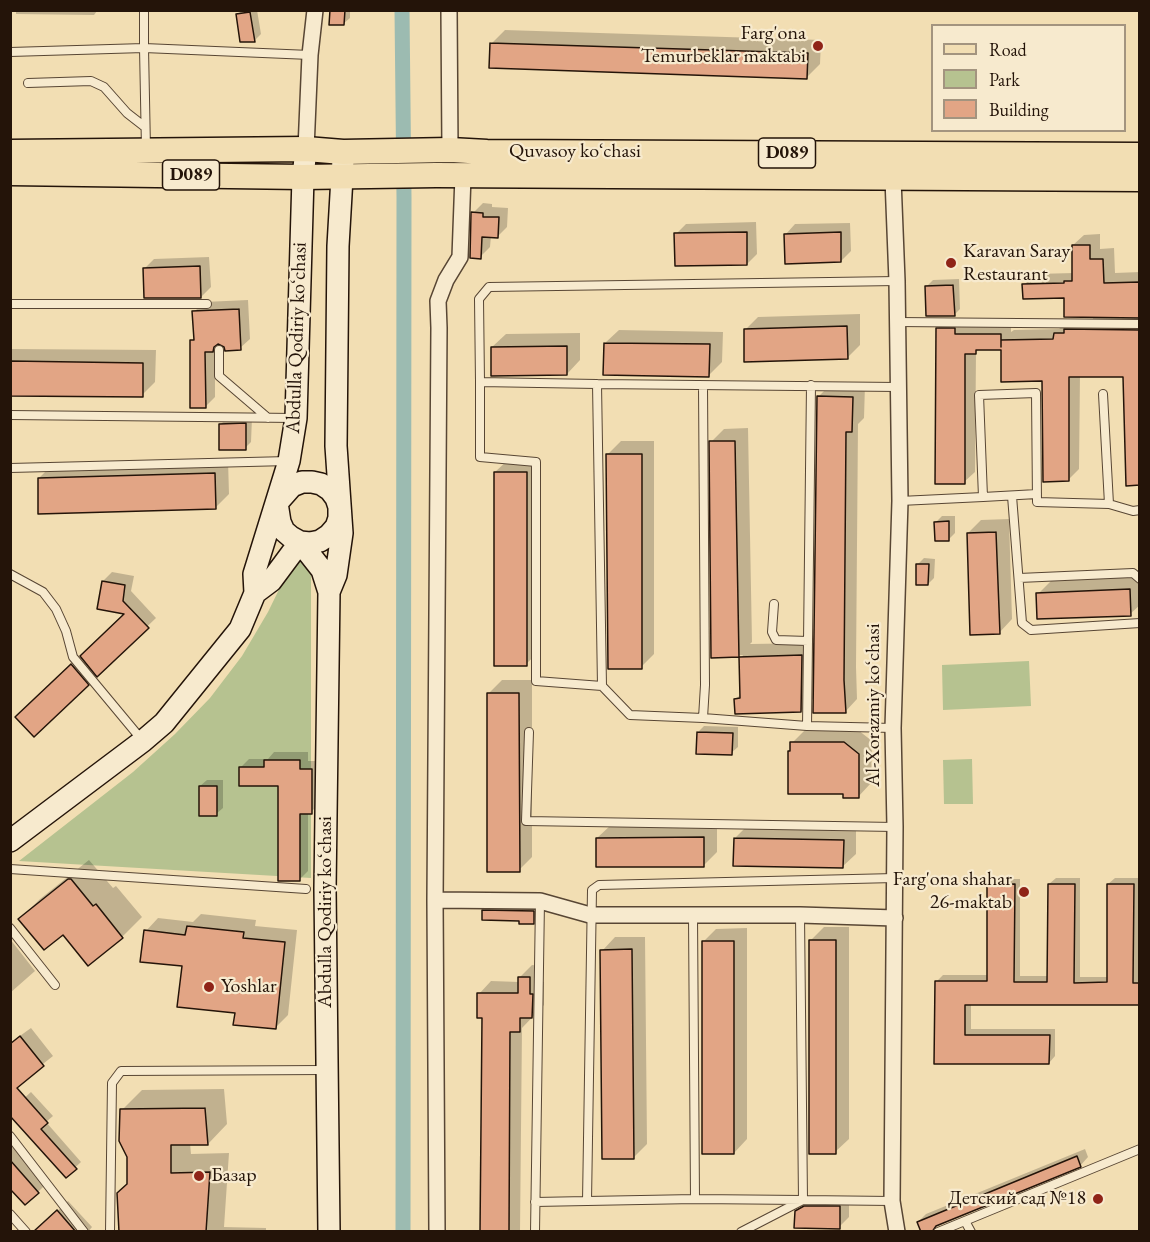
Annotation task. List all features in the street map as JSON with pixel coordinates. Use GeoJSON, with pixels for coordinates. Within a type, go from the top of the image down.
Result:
{"type":"FeatureCollection","features":[{"type":"Feature","properties":{"kind":"main road","name":"Quvasoy koʻchasi"},"geometry":{"type":"LineString","coordinates":[[10,152],[306,149],[370,152],[448,166],[893,178],[1140,178]]}},
{"type":"Feature","properties":{"kind":"main road","name":"Quvasoy koʻchasi"},"geometry":{"type":"LineString","coordinates":[[448,166],[487,152],[1140,154]]}},
{"type":"Feature","properties":{"kind":"main road","name":"D089"},"geometry":{"type":"LineString","coordinates":[[10,173],[343,177],[372,176],[448,166]]}},
{"type":"Feature","properties":{"kind":"street"},"geometry":{"type":"LineString","coordinates":[[306,149],[310,55],[315,10]]}},
{"type":"Feature","properties":{"kind":"street"},"geometry":{"type":"LineString","coordinates":[[437,1232],[435,900],[438,301],[446,280],[460,257],[448,166],[449,10]]}},
{"type":"Feature","properties":{"kind":"street","name":"Abdulla Qodiriy koʻchasi"},"geometry":{"type":"LineString","coordinates":[[10,841],[164,723],[240,629],[255,593],[254,574],[290,461],[296,418],[303,177],[306,149]]}},
{"type":"Feature","properties":{"kind":"street","name":"Abdulla Qodiriy koʻchasi"},"geometry":{"type":"LineString","coordinates":[[329,592],[336,575],[342,533],[336,446],[338,246],[343,152]]}},
{"type":"Feature","properties":{"kind":"street","name":"Al-Xorazmiy koʻchasi"},"geometry":{"type":"LineString","coordinates":[[893,178],[900,501],[893,728],[896,826],[892,1201],[897,1232]]}},
{"type":"Feature","properties":{"kind":"street"},"geometry":{"type":"LineString","coordinates":[[302,482],[312,482],[321,484],[330,490],[339,507],[336,527],[320,541],[310,543],[300,542],[284,531],[277,503],[292,486],[302,482]]}},
{"type":"Feature","properties":{"kind":"street","name":"Abdulla Qodiriy koʻchasi"},"geometry":{"type":"LineString","coordinates":[[255,593],[271,581],[300,542],[322,570],[329,592],[325,889],[329,1232]]}},
{"type":"Feature","properties":{"kind":"street"},"geometry":{"type":"LineString","coordinates":[[435,900],[540,901],[590,915],[800,915],[895,918]]}},
{"type":"Feature","properties":{"kind":"lane"},"geometry":{"type":"LineString","coordinates":[[144,10],[146,150]]}},
{"type":"Feature","properties":{"kind":"lane"},"geometry":{"type":"LineString","coordinates":[[10,52],[144,48],[310,55]]}},
{"type":"Feature","properties":{"kind":"lane"},"geometry":{"type":"LineString","coordinates":[[28,83],[91,81],[104,87],[127,113],[145,127]]}},
{"type":"Feature","properties":{"kind":"lane"},"geometry":{"type":"LineString","coordinates":[[893,728],[807,726],[630,715],[602,686],[536,681],[536,462],[480,457],[479,299],[489,287],[897,281]]}},
{"type":"Feature","properties":{"kind":"lane"},"geometry":{"type":"LineString","coordinates":[[10,304],[207,304]]}},
{"type":"Feature","properties":{"kind":"lane"},"geometry":{"type":"LineString","coordinates":[[897,322],[1140,324]]}},
{"type":"Feature","properties":{"kind":"lane"},"geometry":{"type":"LineString","coordinates":[[219,350],[219,376],[268,418]]}},
{"type":"Feature","properties":{"kind":"lane"},"geometry":{"type":"LineString","coordinates":[[480,382],[898,387]]}},
{"type":"Feature","properties":{"kind":"lane"},"geometry":{"type":"LineString","coordinates":[[597,384],[602,686]]}},
{"type":"Feature","properties":{"kind":"lane"},"geometry":{"type":"LineString","coordinates":[[807,726],[811,385]]}},
{"type":"Feature","properties":{"kind":"lane"},"geometry":{"type":"LineString","coordinates":[[703,386],[705,685],[703,718]]}},
{"type":"Feature","properties":{"kind":"lane"},"geometry":{"type":"LineString","coordinates":[[983,497],[979,395],[1036,393],[1037,502],[1109,504],[1137,512]]}},
{"type":"Feature","properties":{"kind":"lane"},"geometry":{"type":"LineString","coordinates":[[1103,394],[1109,504]]}},
{"type":"Feature","properties":{"kind":"lane"},"geometry":{"type":"LineString","coordinates":[[10,415],[296,418]]}},
{"type":"Feature","properties":{"kind":"lane"},"geometry":{"type":"LineString","coordinates":[[10,468],[290,461]]}},
{"type":"Feature","properties":{"kind":"lane"},"geometry":{"type":"LineString","coordinates":[[900,501],[1036,494]]}},
{"type":"Feature","properties":{"kind":"lane"},"geometry":{"type":"LineString","coordinates":[[1012,496],[1022,622],[1031,630],[1140,623]]}},
{"type":"Feature","properties":{"kind":"lane"},"geometry":{"type":"LineString","coordinates":[[1019,578],[1133,573],[1140,579]]}},
{"type":"Feature","properties":{"kind":"lane"},"geometry":{"type":"LineString","coordinates":[[10,574],[43,592],[56,609],[73,657],[143,741]]}},
{"type":"Feature","properties":{"kind":"lane"},"geometry":{"type":"LineString","coordinates":[[774,604],[772,632],[776,640],[808,641]]}},
{"type":"Feature","properties":{"kind":"lane"},"geometry":{"type":"LineString","coordinates":[[529,732],[526,821],[896,826]]}},
{"type":"Feature","properties":{"kind":"lane"},"geometry":{"type":"LineString","coordinates":[[10,869],[306,889]]}},
{"type":"Feature","properties":{"kind":"lane"},"geometry":{"type":"LineString","coordinates":[[587,1202],[592,890],[599,885],[894,878]]}},
{"type":"Feature","properties":{"kind":"lane"},"geometry":{"type":"LineString","coordinates":[[535,1232],[540,901]]}},
{"type":"Feature","properties":{"kind":"lane"},"geometry":{"type":"LineString","coordinates":[[800,915],[803,1200]]}},
{"type":"Feature","properties":{"kind":"lane"},"geometry":{"type":"LineString","coordinates":[[693,916],[695,1199]]}},
{"type":"Feature","properties":{"kind":"lane"},"geometry":{"type":"LineString","coordinates":[[10,928],[55,985]]}},
{"type":"Feature","properties":{"kind":"lane"},"geometry":{"type":"LineString","coordinates":[[110,1232],[112,1083],[121,1071],[326,1070]]}},
{"type":"Feature","properties":{"kind":"lane"},"geometry":{"type":"LineString","coordinates":[[10,1136],[84,1232]]}},
{"type":"Feature","properties":{"kind":"lane"},"geometry":{"type":"LineString","coordinates":[[938,1232],[1140,1149]]}},
{"type":"Feature","properties":{"kind":"lane"},"geometry":{"type":"LineString","coordinates":[[535,1202],[695,1199],[892,1201]]}},
{"type":"Feature","properties":{"kind":"lane"},"geometry":{"type":"LineString","coordinates":[[741,1232],[803,1200]]}},
{"type":"Feature","properties":{"kind":"lane"},"geometry":{"type":"LineString","coordinates":[[10,1214],[26,1232]]}},
{"type":"Feature","properties":{"kind":"lane"},"geometry":{"type":"LineString","coordinates":[[965,1221],[971,1232]]}},
{"type":"Feature","properties":{"kind":"green space"},"geometry":{"type":"Polygon","coordinates":[[[298,558],[303,558],[311,569],[311,878],[19,861],[133,772],[210,698],[242,656],[268,612],[291,565],[298,558]]]}},
{"type":"Feature","properties":{"kind":"green space"},"geometry":{"type":"Polygon","coordinates":[[[1029,661],[1031,706],[943,710],[942,665],[1029,661]]]}},
{"type":"Feature","properties":{"kind":"green space"},"geometry":{"type":"Polygon","coordinates":[[[972,759],[973,804],[944,804],[943,760],[972,759]]]}},
{"type":"Feature","properties":{"kind":"building"},"geometry":{"type":"Polygon","coordinates":[[[330,10],[345,10],[344,25],[329,25],[330,10]]]}},
{"type":"Feature","properties":{"kind":"building"},"geometry":{"type":"Polygon","coordinates":[[[250,12],[255,42],[240,42],[236,14],[250,12]]]}},
{"type":"Feature","properties":{"kind":"building"},"geometry":{"type":"Polygon","coordinates":[[[490,43],[808,53],[807,79],[489,68],[490,43]]]}},
{"type":"Feature","properties":{"kind":"building"},"geometry":{"type":"Polygon","coordinates":[[[471,212],[483,213],[483,217],[499,217],[498,238],[482,237],[481,259],[470,258],[471,212]]]}},
{"type":"Feature","properties":{"kind":"building"},"geometry":{"type":"Polygon","coordinates":[[[747,232],[747,265],[675,266],[674,233],[747,232]]]}},
{"type":"Feature","properties":{"kind":"building"},"geometry":{"type":"Polygon","coordinates":[[[841,232],[841,262],[785,264],[784,234],[841,232]]]}},
{"type":"Feature","properties":{"kind":"building"},"geometry":{"type":"Polygon","coordinates":[[[1072,245],[1090,245],[1090,259],[1103,259],[1104,283],[1140,282],[1140,318],[1064,317],[1064,298],[1023,299],[1022,284],[1072,281],[1072,245]]]}},
{"type":"Feature","properties":{"kind":"building"},"geometry":{"type":"Polygon","coordinates":[[[200,266],[201,298],[144,298],[143,268],[200,266]]]}},
{"type":"Feature","properties":{"kind":"building"},"geometry":{"type":"Polygon","coordinates":[[[953,285],[955,316],[926,316],[925,286],[953,285]]]}},
{"type":"Feature","properties":{"kind":"building"},"geometry":{"type":"Polygon","coordinates":[[[239,309],[241,350],[225,351],[224,347],[218,344],[214,347],[213,352],[205,352],[206,408],[190,408],[190,340],[194,340],[192,311],[239,309]]]}},
{"type":"Feature","properties":{"kind":"building"},"geometry":{"type":"Polygon","coordinates":[[[847,326],[848,359],[744,362],[744,329],[847,326]]]}},
{"type":"Feature","properties":{"kind":"building"},"geometry":{"type":"Polygon","coordinates":[[[936,328],[955,328],[955,334],[1001,334],[1001,340],[1053,339],[1054,333],[1064,333],[1064,329],[1140,330],[1140,485],[1126,486],[1123,377],[1069,377],[1069,481],[1043,482],[1042,381],[1001,382],[1001,350],[976,350],[976,354],[965,354],[965,484],[935,484],[936,328]]]}},
{"type":"Feature","properties":{"kind":"building"},"geometry":{"type":"Polygon","coordinates":[[[604,343],[710,344],[709,377],[603,375],[604,343]]]}},
{"type":"Feature","properties":{"kind":"building"},"geometry":{"type":"Polygon","coordinates":[[[567,346],[567,375],[491,376],[491,347],[567,346]]]}},
{"type":"Feature","properties":{"kind":"building"},"geometry":{"type":"Polygon","coordinates":[[[10,361],[143,363],[143,397],[10,396],[10,361]]]}},
{"type":"Feature","properties":{"kind":"building"},"geometry":{"type":"Polygon","coordinates":[[[817,396],[853,397],[852,432],[846,432],[844,680],[846,713],[813,713],[817,396]]]}},
{"type":"Feature","properties":{"kind":"building"},"geometry":{"type":"Polygon","coordinates":[[[246,423],[246,450],[219,450],[219,424],[246,423]]]}},
{"type":"Feature","properties":{"kind":"building"},"geometry":{"type":"Polygon","coordinates":[[[709,441],[735,441],[739,657],[711,658],[709,441]]]}},
{"type":"Feature","properties":{"kind":"building"},"geometry":{"type":"Polygon","coordinates":[[[606,454],[642,454],[642,669],[608,669],[606,454]]]}},
{"type":"Feature","properties":{"kind":"building"},"geometry":{"type":"Polygon","coordinates":[[[494,472],[527,472],[527,666],[494,666],[494,472]]]}},
{"type":"Feature","properties":{"kind":"building"},"geometry":{"type":"Polygon","coordinates":[[[215,473],[216,509],[38,514],[38,478],[215,473]]]}},
{"type":"Feature","properties":{"kind":"building"},"geometry":{"type":"Polygon","coordinates":[[[949,521],[949,541],[935,541],[934,522],[949,521]]]}},
{"type":"Feature","properties":{"kind":"building"},"geometry":{"type":"Polygon","coordinates":[[[996,532],[1000,634],[970,635],[967,533],[996,532]]]}},
{"type":"Feature","properties":{"kind":"building"},"geometry":{"type":"Polygon","coordinates":[[[916,564],[929,564],[928,585],[916,585],[916,564]]]}},
{"type":"Feature","properties":{"kind":"building"},"geometry":{"type":"Polygon","coordinates":[[[102,581],[125,585],[123,601],[149,628],[97,677],[80,656],[124,614],[97,609],[102,581]]]}},
{"type":"Feature","properties":{"kind":"building"},"geometry":{"type":"Polygon","coordinates":[[[1130,589],[1131,616],[1037,619],[1036,593],[1130,589]]]}},
{"type":"Feature","properties":{"kind":"building"},"geometry":{"type":"Polygon","coordinates":[[[802,655],[801,712],[735,714],[734,699],[740,698],[739,657],[802,655]]]}},
{"type":"Feature","properties":{"kind":"building"},"geometry":{"type":"Polygon","coordinates":[[[71,664],[89,685],[34,737],[15,717],[71,664]]]}},
{"type":"Feature","properties":{"kind":"building"},"geometry":{"type":"Polygon","coordinates":[[[487,693],[519,693],[520,872],[487,872],[487,693]]]}},
{"type":"Feature","properties":{"kind":"building"},"geometry":{"type":"Polygon","coordinates":[[[697,732],[733,733],[732,755],[696,754],[697,732]]]}},
{"type":"Feature","properties":{"kind":"building"},"geometry":{"type":"Polygon","coordinates":[[[790,742],[844,742],[859,754],[859,798],[843,798],[843,794],[788,794],[790,742]]]}},
{"type":"Feature","properties":{"kind":"building"},"geometry":{"type":"Polygon","coordinates":[[[264,760],[300,760],[300,769],[312,769],[312,814],[300,814],[300,881],[278,881],[278,786],[239,786],[239,767],[264,767],[264,760]]]}},
{"type":"Feature","properties":{"kind":"building"},"geometry":{"type":"Polygon","coordinates":[[[199,786],[217,786],[217,816],[199,816],[199,786]]]}},
{"type":"Feature","properties":{"kind":"building"},"geometry":{"type":"Polygon","coordinates":[[[704,837],[704,867],[596,867],[596,838],[704,837]]]}},
{"type":"Feature","properties":{"kind":"building"},"geometry":{"type":"Polygon","coordinates":[[[734,838],[844,840],[843,868],[733,866],[734,838]]]}},
{"type":"Feature","properties":{"kind":"building"},"geometry":{"type":"Polygon","coordinates":[[[68,879],[71,879],[93,906],[96,904],[123,938],[88,966],[63,935],[44,950],[18,919],[68,879]]]}},
{"type":"Feature","properties":{"kind":"building"},"geometry":{"type":"Polygon","coordinates":[[[1015,884],[1014,982],[1047,982],[1048,884],[1075,884],[1074,983],[1107,982],[1107,884],[1134,884],[1133,983],[1140,983],[1140,1005],[965,1005],[965,1035],[1050,1035],[1049,1064],[934,1064],[935,981],[987,981],[987,885],[1015,884]]]}},
{"type":"Feature","properties":{"kind":"building"},"geometry":{"type":"Polygon","coordinates":[[[482,910],[534,911],[534,924],[519,924],[519,921],[482,920],[482,910]]]}},
{"type":"Feature","properties":{"kind":"building"},"geometry":{"type":"Polygon","coordinates":[[[187,926],[244,932],[243,938],[285,942],[276,1029],[233,1025],[235,1013],[177,1007],[182,966],[140,962],[144,930],[185,935],[187,926]]]}},
{"type":"Feature","properties":{"kind":"building"},"geometry":{"type":"Polygon","coordinates":[[[809,940],[836,940],[836,1154],[809,1154],[809,940]]]}},
{"type":"Feature","properties":{"kind":"building"},"geometry":{"type":"Polygon","coordinates":[[[702,941],[734,941],[734,1154],[702,1154],[702,941]]]}},
{"type":"Feature","properties":{"kind":"building"},"geometry":{"type":"Polygon","coordinates":[[[632,949],[634,1159],[602,1159],[600,950],[632,949]]]}},
{"type":"Feature","properties":{"kind":"building"},"geometry":{"type":"Polygon","coordinates":[[[518,977],[530,977],[530,994],[533,994],[532,1018],[520,1018],[520,1032],[510,1032],[509,1232],[480,1232],[482,1018],[477,1018],[477,993],[518,993],[518,977]]]}},
{"type":"Feature","properties":{"kind":"building"},"geometry":{"type":"Polygon","coordinates":[[[20,1036],[44,1066],[17,1088],[48,1123],[41,1129],[77,1169],[66,1178],[10,1116],[10,1044],[20,1036]]]}},
{"type":"Feature","properties":{"kind":"building"},"geometry":{"type":"Polygon","coordinates":[[[205,1108],[208,1145],[171,1145],[171,1173],[210,1172],[206,1232],[119,1232],[117,1193],[127,1184],[127,1157],[119,1141],[120,1109],[205,1108]]]}},
{"type":"Feature","properties":{"kind":"building"},"geometry":{"type":"Polygon","coordinates":[[[1077,1156],[1081,1167],[936,1226],[932,1232],[921,1232],[917,1222],[1077,1156]]]}},
{"type":"Feature","properties":{"kind":"building"},"geometry":{"type":"Polygon","coordinates":[[[10,1160],[39,1193],[25,1205],[10,1189],[10,1160]]]}},
{"type":"Feature","properties":{"kind":"building"},"geometry":{"type":"Polygon","coordinates":[[[804,1206],[840,1206],[840,1229],[794,1228],[795,1211],[804,1206]]]}},
{"type":"Feature","properties":{"kind":"building"},"geometry":{"type":"Polygon","coordinates":[[[57,1210],[76,1232],[33,1232],[57,1210]]]}},
{"type":"Feature","properties":{"kind":"waterway"},"geometry":{"type":"LineString","coordinates":[[402,10],[404,197],[403,1232]]}},
{"type":"Feature","properties":{"kind":"place","name":"Farg'ona Temurbeklar maktabi"},"geometry":{"type":"Point","coordinates":[818,46]}},
{"type":"Feature","properties":{"kind":"place","name":"Karavan Saray Restaurant"},"geometry":{"type":"Point","coordinates":[951,263]}},
{"type":"Feature","properties":{"kind":"place","name":"Farg'ona shahar 26-maktab"},"geometry":{"type":"Point","coordinates":[1024,892]}},
{"type":"Feature","properties":{"kind":"place","name":"Yoshlar"},"geometry":{"type":"Point","coordinates":[209,987]}},
{"type":"Feature","properties":{"kind":"place","name":"Базар"},"geometry":{"type":"Point","coordinates":[199,1176]}},
{"type":"Feature","properties":{"kind":"place","name":"Детский сад №18"},"geometry":{"type":"Point","coordinates":[1098,1199]}}]}
